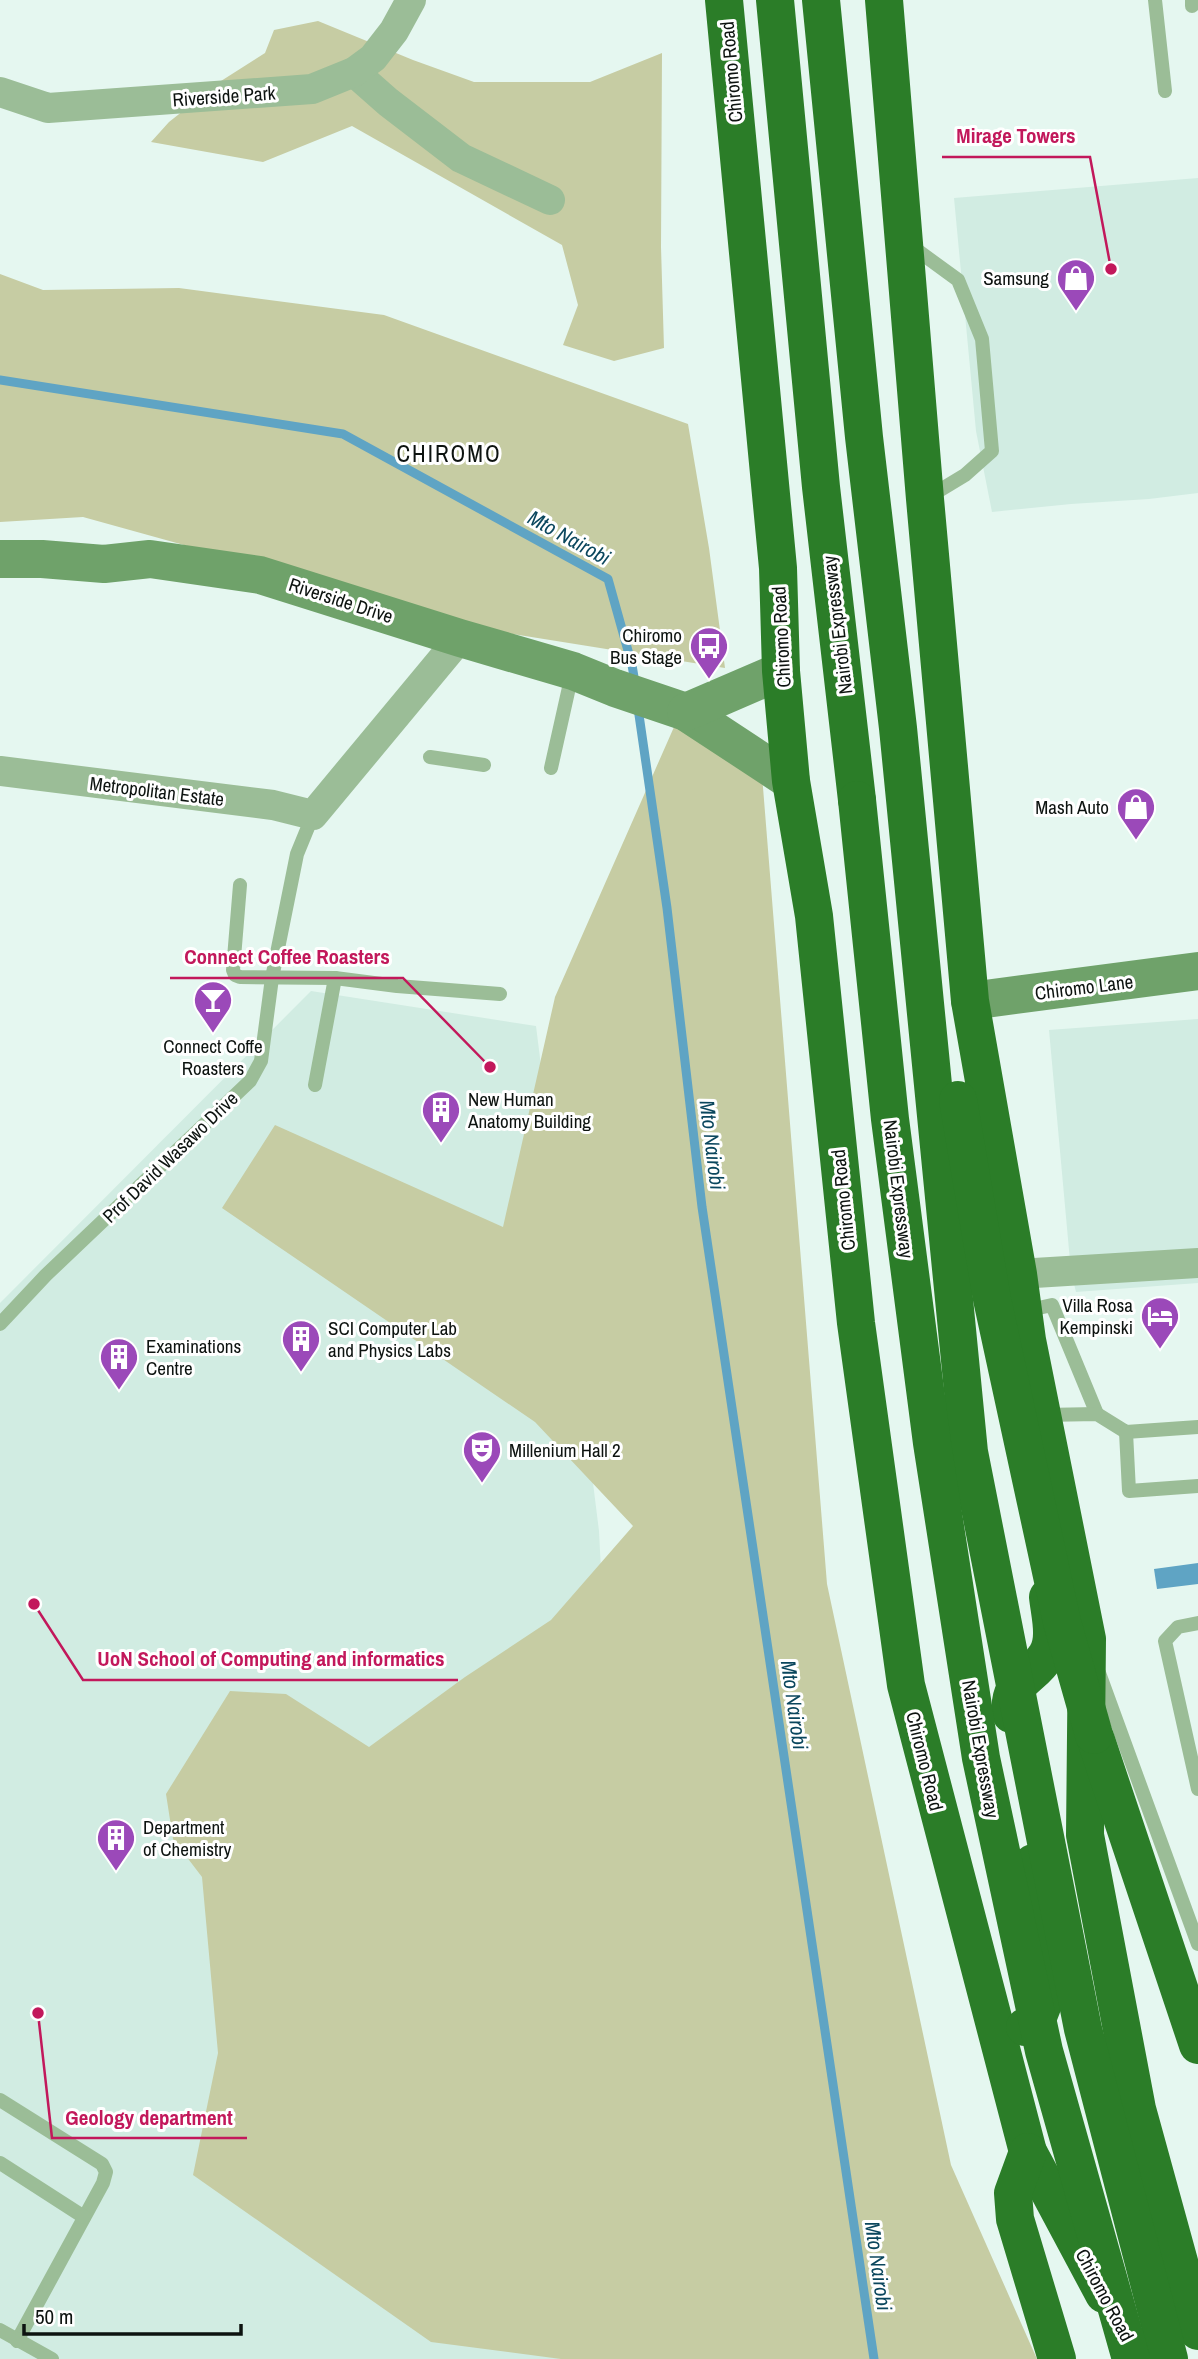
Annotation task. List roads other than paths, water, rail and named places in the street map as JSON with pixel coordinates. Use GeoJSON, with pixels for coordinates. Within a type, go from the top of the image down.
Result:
{"type":"FeatureCollection","features":[{"type":"Feature","properties":{"kind":"highway","name":"Chiromo Road"},"geometry":{"type":"LineString","coordinates":[[724,0],[778,568],[781,671],[791,781],[814,916],[856,1323],[906,1685],[1028,2152],[1139,2359]]}},
{"type":"Feature","properties":{"kind":"highway","name":"Nairobi Expressway"},"geometry":{"type":"LineString","coordinates":[[775,0],[821,487],[890,1119],[932,1443],[981,1758],[1032,1998],[1044,2051],[1131,2359]]}},
{"type":"Feature","properties":{"kind":"highway"},"geometry":{"type":"LineString","coordinates":[[821,0],[864,437],[898,728],[969,1452],[1083,2029],[1169,2359]]}},
{"type":"Feature","properties":{"kind":"highway"},"geometry":{"type":"LineString","coordinates":[[884,0],[970,1001],[1025,1326],[1087,1639],[1084,1835],[1137,2109],[1198,2331]]}},
{"type":"Feature","properties":{"kind":"highway"},"geometry":{"type":"LineString","coordinates":[[898,728],[992,1299],[1062,1622],[1094,1735],[1198,2045]]}},
{"type":"Feature","properties":{"kind":"highway"},"geometry":{"type":"LineString","coordinates":[[994,2030],[1015,2032],[1036,2022],[1051,1983],[1009,1700],[1014,1689],[1046,1656],[1052,1641],[1029,1439],[1025,1326]]}},
{"type":"Feature","properties":{"kind":"highway"},"geometry":{"type":"LineString","coordinates":[[1028,2152],[1013,2193],[1015,2219],[1057,2359]]}},
{"type":"Feature","properties":{"kind":"street","name":"Riverside Park"},"geometry":{"type":"LineString","coordinates":[[0,92],[48,108],[312,89],[355,72],[373,58],[394,31],[411,0]]}},
{"type":"Feature","properties":{"kind":"street"},"geometry":{"type":"LineString","coordinates":[[355,72],[388,102],[461,158],[550,200]]}},
{"type":"Feature","properties":{"kind":"street","name":"Riverside Drive"},"geometry":{"type":"LineString","coordinates":[[0,559],[104,564],[150,559],[260,575],[573,671],[678,709],[791,781]]}},
{"type":"Feature","properties":{"kind":"street","name":"Prof David Wasawo Drive"},"geometry":{"type":"LineString","coordinates":[[313,815],[460,638]]}},
{"type":"Feature","properties":{"kind":"street"},"geometry":{"type":"LineString","coordinates":[[678,709],[781,671]]}},
{"type":"Feature","properties":{"kind":"street","name":"Metropolitan Estate"},"geometry":{"type":"LineString","coordinates":[[0,771],[273,806],[313,815]]}},
{"type":"Feature","properties":{"kind":"street","name":"Chiromo Lane"},"geometry":{"type":"LineString","coordinates":[[970,1001],[1198,971]]}},
{"type":"Feature","properties":{"kind":"street"},"geometry":{"type":"LineString","coordinates":[[1018,1274],[1198,1264]]}},
{"type":"Feature","properties":{"kind":"lane"},"geometry":{"type":"LineString","coordinates":[[1155,0],[1164,91]]}},
{"type":"Feature","properties":{"kind":"lane"},"geometry":{"type":"LineString","coordinates":[[903,240],[958,280],[982,339],[992,451],[965,475],[925,499]]}},
{"type":"Feature","properties":{"kind":"lane"},"geometry":{"type":"LineString","coordinates":[[551,768],[573,671]]}},
{"type":"Feature","properties":{"kind":"lane"},"geometry":{"type":"LineString","coordinates":[[430,757],[484,765]]}},
{"type":"Feature","properties":{"kind":"lane","name":"Prof David Wasawo Drive"},"geometry":{"type":"LineString","coordinates":[[0,1324],[46,1275],[250,1081],[261,1061],[272,978],[297,854],[313,815]]}},
{"type":"Feature","properties":{"kind":"lane"},"geometry":{"type":"LineString","coordinates":[[240,885],[233,970],[235,975],[335,978],[500,994]]}},
{"type":"Feature","properties":{"kind":"lane"},"geometry":{"type":"LineString","coordinates":[[315,1085],[335,978]]}},
{"type":"Feature","properties":{"kind":"lane"},"geometry":{"type":"LineString","coordinates":[[1025,1326],[1052,1305],[1097,1414]]}},
{"type":"Feature","properties":{"kind":"lane"},"geometry":{"type":"LineString","coordinates":[[1042,1415],[1097,1414],[1126,1432],[1198,1427]]}},
{"type":"Feature","properties":{"kind":"lane"},"geometry":{"type":"LineString","coordinates":[[1126,1432],[1129,1491],[1198,1486]]}},
{"type":"Feature","properties":{"kind":"lane"},"geometry":{"type":"LineString","coordinates":[[1198,1623],[1178,1627],[1165,1641],[1198,1790]]}},
{"type":"Feature","properties":{"kind":"lane"},"geometry":{"type":"LineString","coordinates":[[1087,1639],[1198,1944]]}},
{"type":"Feature","properties":{"kind":"lane"},"geometry":{"type":"LineString","coordinates":[[0,2100],[102,2164],[106,2172],[103,2183],[17,2341]]}},
{"type":"Feature","properties":{"kind":"lane"},"geometry":{"type":"LineString","coordinates":[[0,2163],[84,2217]]}},
{"type":"Feature","properties":{"kind":"lane"},"geometry":{"type":"LineString","coordinates":[[0,2330],[52,2359]]}},
{"type":"Feature","properties":{"kind":"water"},"geometry":{"type":"Polygon","coordinates":[[[1198,1563],[1198,1584],[1157,1589],[1154,1569],[1198,1563]]]}},
{"type":"Feature","properties":{"kind":"waterway","name":"Mto Nairobi"},"geometry":{"type":"LineString","coordinates":[[0,380],[343,434],[608,579],[635,683]]}},
{"type":"Feature","properties":{"kind":"waterway","name":"Mto Nairobi"},"geometry":{"type":"LineString","coordinates":[[638,708],[667,908],[702,1207],[874,2359]]}},
{"type":"Feature","properties":{"kind":"place","name":"Mirage Towers"},"geometry":{"type":"Point","coordinates":[1111,269]}},
{"type":"Feature","properties":{"kind":"place","name":"Samsung"},"geometry":{"type":"Point","coordinates":[1076,312]}},
{"type":"Feature","properties":{"kind":"place","name":"Chiromo Bus Stage"},"geometry":{"type":"Point","coordinates":[709,680]}},
{"type":"Feature","properties":{"kind":"place","name":"Mash Auto"},"geometry":{"type":"Point","coordinates":[1136,841]}},
{"type":"Feature","properties":{"kind":"place","name":"Connect Coffe Roasters"},"geometry":{"type":"Point","coordinates":[213,1034]}},
{"type":"Feature","properties":{"kind":"place","name":"Connect Coffee Roasters"},"geometry":{"type":"Point","coordinates":[490,1067]}},
{"type":"Feature","properties":{"kind":"place","name":"New Human Anatomy Building"},"geometry":{"type":"Point","coordinates":[441,1144]}},
{"type":"Feature","properties":{"kind":"place","name":"Villa Rosa Kempinski"},"geometry":{"type":"Point","coordinates":[1160,1350]}},
{"type":"Feature","properties":{"kind":"place","name":"SCI Computer Lab and Physics Labs"},"geometry":{"type":"Point","coordinates":[301,1373]}},
{"type":"Feature","properties":{"kind":"place","name":"Examinations Centre"},"geometry":{"type":"Point","coordinates":[119,1391]}},
{"type":"Feature","properties":{"kind":"place","name":"Millenium Hall 2"},"geometry":{"type":"Point","coordinates":[482,1484]}},
{"type":"Feature","properties":{"kind":"place","name":"UoN School of Computing and informatics"},"geometry":{"type":"Point","coordinates":[34,1604]}},
{"type":"Feature","properties":{"kind":"place","name":"Department of Chemistry"},"geometry":{"type":"Point","coordinates":[116,1872]}},
{"type":"Feature","properties":{"kind":"place","name":"Geology department"},"geometry":{"type":"Point","coordinates":[38,2013]}},
{"type":"Feature","properties":{"kind":"district","name":"CHIROMO"},"geometry":{"type":"Point","coordinates":[449,454]}}]}
